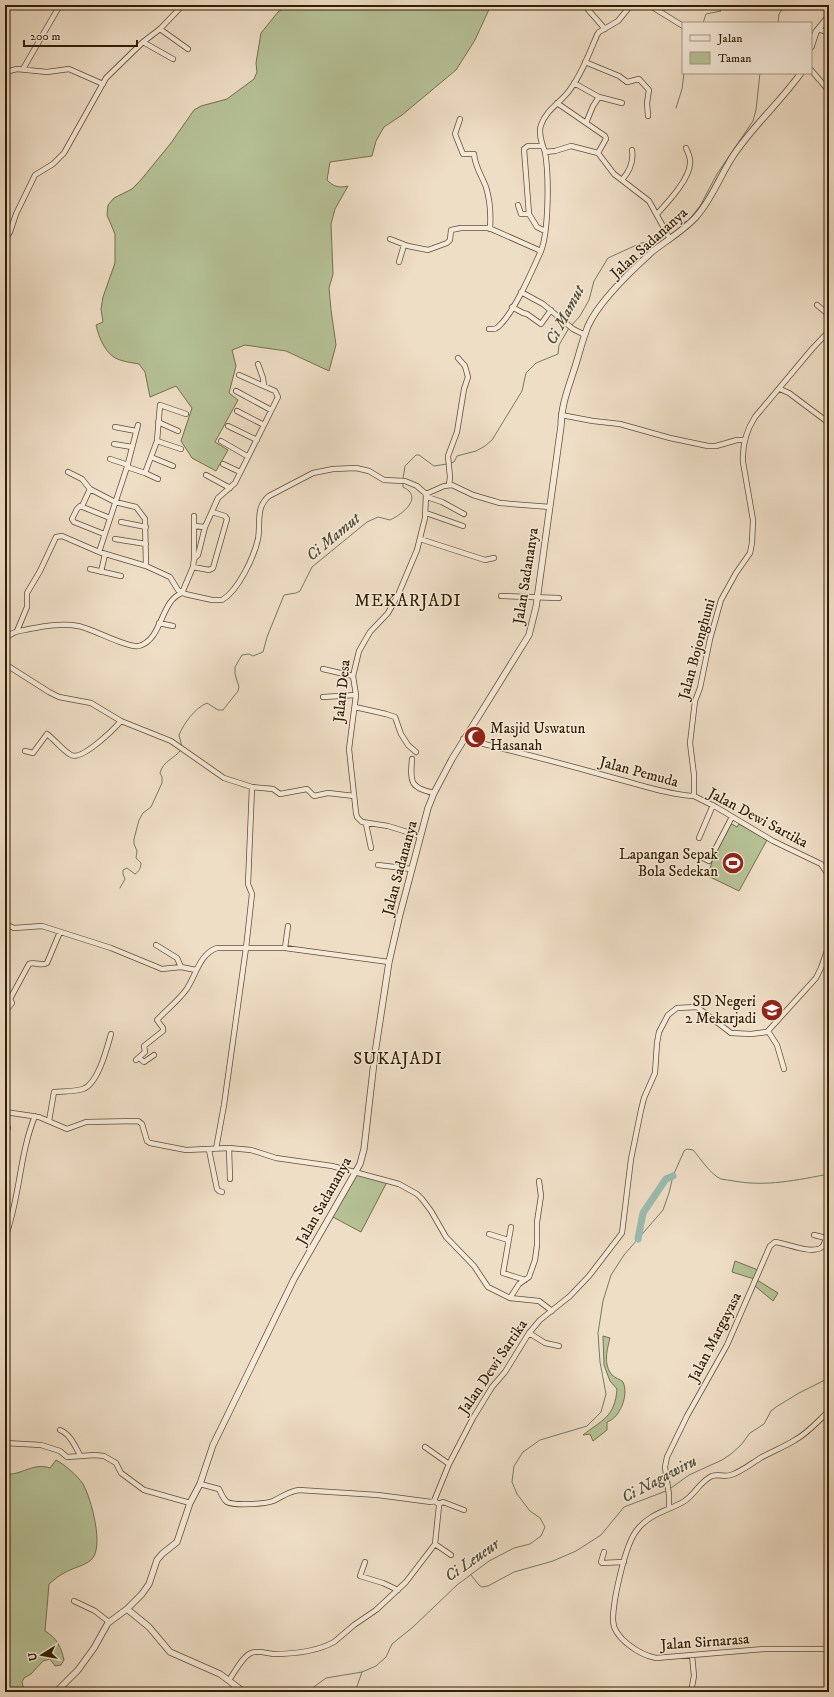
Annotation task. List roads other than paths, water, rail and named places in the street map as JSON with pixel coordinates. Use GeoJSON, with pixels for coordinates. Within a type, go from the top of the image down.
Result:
{"type":"FeatureCollection","features":[{"type":"Feature","properties":{"kind":"street"},"geometry":{"type":"LineString","coordinates":[[23,69],[60,5]]}},
{"type":"Feature","properties":{"kind":"street"},"geometry":{"type":"LineString","coordinates":[[5,239],[10,232],[16,214],[35,175],[53,164],[64,153],[106,78],[143,42],[160,29],[183,5]]}},
{"type":"Feature","properties":{"kind":"street"},"geometry":{"type":"LineString","coordinates":[[584,5],[605,29]]}},
{"type":"Feature","properties":{"kind":"street"},"geometry":{"type":"LineString","coordinates":[[489,329],[499,327],[521,292],[541,250],[545,231],[548,185],[545,152],[540,134],[541,123],[574,83],[599,32],[622,18],[631,5]]}},
{"type":"Feature","properties":{"kind":"street"},"geometry":{"type":"LineString","coordinates":[[649,5],[682,25]]}},
{"type":"Feature","properties":{"kind":"street"},"geometry":{"type":"LineString","coordinates":[[658,10],[662,5]]}},
{"type":"Feature","properties":{"kind":"street"},"geometry":{"type":"LineString","coordinates":[[812,43],[818,29],[829,16]]}},
{"type":"Feature","properties":{"kind":"street"},"geometry":{"type":"LineString","coordinates":[[160,29],[188,49]]}},
{"type":"Feature","properties":{"kind":"street"},"geometry":{"type":"LineString","coordinates":[[818,29],[829,33]]}},
{"type":"Feature","properties":{"kind":"street"},"geometry":{"type":"LineString","coordinates":[[143,42],[173,59]]}},
{"type":"Feature","properties":{"kind":"street"},"geometry":{"type":"LineString","coordinates":[[584,62],[619,76],[627,82],[639,79],[649,90],[647,105],[648,116]]}},
{"type":"Feature","properties":{"kind":"street"},"geometry":{"type":"LineString","coordinates":[[5,72],[11,69],[47,72],[69,69],[103,84]]}},
{"type":"Feature","properties":{"kind":"street"},"geometry":{"type":"LineString","coordinates":[[812,71],[829,90]]}},
{"type":"Feature","properties":{"kind":"street","name":"Jalan Sadananya"},"geometry":{"type":"LineString","coordinates":[[56,1692],[78,1670],[94,1648],[100,1635],[109,1622],[127,1610],[148,1584],[160,1557],[177,1542],[190,1503],[200,1484],[213,1445],[294,1279],[360,1164],[364,1149],[375,1053],[389,962],[420,836],[434,793],[463,739],[528,635],[535,616],[561,426],[561,414],[585,335],[592,319],[621,283],[643,260],[686,226],[705,207],[735,153],[757,124],[784,96],[800,74]]}},
{"type":"Feature","properties":{"kind":"street"},"geometry":{"type":"LineString","coordinates":[[574,83],[599,97],[622,103]]}},
{"type":"Feature","properties":{"kind":"street"},"geometry":{"type":"LineString","coordinates":[[586,123],[593,106],[599,97]]}},
{"type":"Feature","properties":{"kind":"street"},"geometry":{"type":"LineString","coordinates":[[557,104],[606,137],[598,153]]}},
{"type":"Feature","properties":{"kind":"street"},"geometry":{"type":"LineString","coordinates":[[460,118],[455,134],[463,154],[474,154],[474,161],[486,187],[490,210],[490,229]]}},
{"type":"Feature","properties":{"kind":"street"},"geometry":{"type":"LineString","coordinates":[[543,146],[528,146],[524,150],[529,214],[534,224],[545,231]]}},
{"type":"Feature","properties":{"kind":"street"},"geometry":{"type":"LineString","coordinates":[[545,152],[555,151],[571,146],[598,153],[609,169],[649,202],[670,239]]}},
{"type":"Feature","properties":{"kind":"street"},"geometry":{"type":"LineString","coordinates":[[657,214],[676,194],[690,169],[690,159],[686,148]]}},
{"type":"Feature","properties":{"kind":"street"},"geometry":{"type":"LineString","coordinates":[[622,180],[630,171],[634,156],[632,150]]}},
{"type":"Feature","properties":{"kind":"street"},"geometry":{"type":"LineString","coordinates":[[518,205],[520,214],[529,214]]}},
{"type":"Feature","properties":{"kind":"street"},"geometry":{"type":"LineString","coordinates":[[390,239],[404,245],[426,250],[447,243],[450,240],[451,230],[461,228],[490,229],[541,250]]}},
{"type":"Feature","properties":{"kind":"street"},"geometry":{"type":"LineString","coordinates":[[399,262],[404,245]]}},
{"type":"Feature","properties":{"kind":"street"},"geometry":{"type":"LineString","coordinates":[[521,292],[551,310],[572,328],[585,335]]}},
{"type":"Feature","properties":{"kind":"street"},"geometry":{"type":"LineString","coordinates":[[817,305],[829,315]]}},
{"type":"Feature","properties":{"kind":"street"},"geometry":{"type":"LineString","coordinates":[[512,307],[523,314],[527,314],[541,324],[551,310]]}},
{"type":"Feature","properties":{"kind":"street","name":"Jalan Bojonghuni"},"geometry":{"type":"LineString","coordinates":[[694,796],[694,775],[690,743],[695,701],[700,688],[710,639],[721,600],[750,553],[752,543],[753,520],[742,452],[744,440],[755,417],[780,389],[786,379],[829,331]]}},
{"type":"Feature","properties":{"kind":"street"},"geometry":{"type":"LineString","coordinates":[[449,485],[449,452],[457,432],[464,389],[468,377],[465,366],[458,358]]}},
{"type":"Feature","properties":{"kind":"street"},"geometry":{"type":"LineString","coordinates":[[258,364],[264,386]]}},
{"type":"Feature","properties":{"kind":"street"},"geometry":{"type":"LineString","coordinates":[[194,559],[198,555],[205,528],[218,498],[230,488],[240,472],[278,395],[275,391],[239,375]]}},
{"type":"Feature","properties":{"kind":"street"},"geometry":{"type":"LineString","coordinates":[[780,389],[795,397],[829,423]]}},
{"type":"Feature","properties":{"kind":"street"},"geometry":{"type":"LineString","coordinates":[[236,391],[271,410]]}},
{"type":"Feature","properties":{"kind":"street"},"geometry":{"type":"LineString","coordinates":[[144,473],[157,441],[160,405],[186,414]]}},
{"type":"Feature","properties":{"kind":"street"},"geometry":{"type":"LineString","coordinates":[[237,411],[264,425]]}},
{"type":"Feature","properties":{"kind":"street"},"geometry":{"type":"LineString","coordinates":[[561,414],[593,421],[620,424],[670,438],[708,446],[716,446],[737,440],[744,440]]}},
{"type":"Feature","properties":{"kind":"street"},"geometry":{"type":"LineString","coordinates":[[158,422],[178,431]]}},
{"type":"Feature","properties":{"kind":"street"},"geometry":{"type":"LineString","coordinates":[[99,552],[127,466],[138,425]]}},
{"type":"Feature","properties":{"kind":"street"},"geometry":{"type":"LineString","coordinates":[[228,426],[257,440]]}},
{"type":"Feature","properties":{"kind":"street"},"geometry":{"type":"LineString","coordinates":[[115,427],[136,431]]}},
{"type":"Feature","properties":{"kind":"street"},"geometry":{"type":"LineString","coordinates":[[157,441],[181,449]]}},
{"type":"Feature","properties":{"kind":"street"},"geometry":{"type":"LineString","coordinates":[[221,441],[247,456]]}},
{"type":"Feature","properties":{"kind":"street"},"geometry":{"type":"LineString","coordinates":[[114,444],[132,447]]}},
{"type":"Feature","properties":{"kind":"street"},"geometry":{"type":"LineString","coordinates":[[151,457],[173,466]]}},
{"type":"Feature","properties":{"kind":"street"},"geometry":{"type":"LineString","coordinates":[[110,459],[158,479]]}},
{"type":"Feature","properties":{"kind":"street"},"geometry":{"type":"LineString","coordinates":[[223,464],[240,472]]}},
{"type":"Feature","properties":{"kind":"street"},"geometry":{"type":"LineString","coordinates":[[5,640],[7,635],[18,631],[49,626],[78,626],[136,646],[147,642],[172,600],[177,595],[182,593],[212,600],[222,600],[225,598],[241,578],[253,554],[258,540],[259,513],[262,504],[269,496],[313,473],[356,468],[369,471],[384,480],[403,481],[417,486],[427,495],[464,514]]}},
{"type":"Feature","properties":{"kind":"street"},"geometry":{"type":"LineString","coordinates":[[68,472],[82,479],[90,489],[115,502],[136,506],[144,516],[146,526],[146,566]]}},
{"type":"Feature","properties":{"kind":"street"},"geometry":{"type":"LineString","coordinates":[[206,475],[230,488]]}},
{"type":"Feature","properties":{"kind":"street"},"geometry":{"type":"LineString","coordinates":[[427,495],[449,485],[473,495],[500,503],[550,507]]}},
{"type":"Feature","properties":{"kind":"street"},"geometry":{"type":"LineString","coordinates":[[82,506],[90,489]]}},
{"type":"Feature","properties":{"kind":"street","name":"Jalan Desa"},"geometry":{"type":"LineString","coordinates":[[366,824],[357,817],[349,749],[356,695],[353,676],[359,651],[370,632],[388,613],[398,595],[417,550],[426,513],[427,495]]}},
{"type":"Feature","properties":{"kind":"street"},"geometry":{"type":"LineString","coordinates":[[104,534],[73,521],[72,519],[78,506],[82,506],[110,518]]}},
{"type":"Feature","properties":{"kind":"street"},"geometry":{"type":"LineString","coordinates":[[193,567],[209,570],[213,568],[227,519],[225,516],[212,512]]}},
{"type":"Feature","properties":{"kind":"street"},"geometry":{"type":"LineString","coordinates":[[426,513],[463,526]]}},
{"type":"Feature","properties":{"kind":"street"},"geometry":{"type":"LineString","coordinates":[[182,593],[193,567],[194,516]]}},
{"type":"Feature","properties":{"kind":"street"},"geometry":{"type":"LineString","coordinates":[[121,522],[146,526]]}},
{"type":"Feature","properties":{"kind":"street"},"geometry":{"type":"LineString","coordinates":[[194,526],[205,528]]}},
{"type":"Feature","properties":{"kind":"street"},"geometry":{"type":"LineString","coordinates":[[18,631],[27,607],[27,594],[56,537],[62,536],[99,552],[124,558],[146,566],[170,577],[182,593]]}},
{"type":"Feature","properties":{"kind":"street"},"geometry":{"type":"LineString","coordinates":[[115,539],[146,544]]}},
{"type":"Feature","properties":{"kind":"street"},"geometry":{"type":"LineString","coordinates":[[420,539],[485,560],[494,558]]}},
{"type":"Feature","properties":{"kind":"street"},"geometry":{"type":"LineString","coordinates":[[101,572],[105,554]]}},
{"type":"Feature","properties":{"kind":"street"},"geometry":{"type":"LineString","coordinates":[[90,568],[121,576]]}},
{"type":"Feature","properties":{"kind":"street"},"geometry":{"type":"LineString","coordinates":[[501,596],[559,598]]}},
{"type":"Feature","properties":{"kind":"street"},"geometry":{"type":"LineString","coordinates":[[159,623],[174,626]]}},
{"type":"Feature","properties":{"kind":"street"},"geometry":{"type":"LineString","coordinates":[[5,664],[49,692],[69,699],[86,701],[121,720],[158,735],[182,749],[224,778],[252,787],[273,789],[280,794],[307,789],[314,796],[328,794],[354,796]]}},
{"type":"Feature","properties":{"kind":"street"},"geometry":{"type":"LineString","coordinates":[[324,669],[353,676]]}},
{"type":"Feature","properties":{"kind":"street"},"geometry":{"type":"LineString","coordinates":[[323,697],[356,695]]}},
{"type":"Feature","properties":{"kind":"street"},"geometry":{"type":"LineString","coordinates":[[355,707],[395,717],[401,734],[416,752]]}},
{"type":"Feature","properties":{"kind":"street"},"geometry":{"type":"LineString","coordinates":[[26,751],[31,753],[34,752],[47,734],[71,755],[79,755],[110,733],[121,720]]}},
{"type":"Feature","properties":{"kind":"street","name":"Jalan Pemuda"},"geometry":{"type":"LineString","coordinates":[[463,739],[517,751],[641,785],[682,795],[694,796]]}},
{"type":"Feature","properties":{"kind":"street"},"geometry":{"type":"LineString","coordinates":[[412,759],[412,780],[414,785],[422,791],[434,793]]}},
{"type":"Feature","properties":{"kind":"street"},"geometry":{"type":"LineString","coordinates":[[216,1149],[224,1105],[252,894],[248,884],[252,787]]}},
{"type":"Feature","properties":{"kind":"street","name":"Jalan Dewi Sartika"},"geometry":{"type":"LineString","coordinates":[[694,796],[713,805],[773,841],[821,864],[829,876]]}},
{"type":"Feature","properties":{"kind":"street"},"geometry":{"type":"LineString","coordinates":[[699,838],[713,805]]}},
{"type":"Feature","properties":{"kind":"street"},"geometry":{"type":"LineString","coordinates":[[701,857],[709,861],[732,817]]}},
{"type":"Feature","properties":{"kind":"street"},"geometry":{"type":"LineString","coordinates":[[371,848],[366,824],[388,826],[420,836]]}},
{"type":"Feature","properties":{"kind":"street"},"geometry":{"type":"LineString","coordinates":[[378,865],[411,869]]}},
{"type":"Feature","properties":{"kind":"street"},"geometry":{"type":"LineString","coordinates":[[5,924],[14,928],[42,926],[111,948],[158,968],[164,969],[181,967],[196,970]]}},
{"type":"Feature","properties":{"kind":"street"},"geometry":{"type":"LineString","coordinates":[[285,948],[288,926]]}},
{"type":"Feature","properties":{"kind":"street"},"geometry":{"type":"LineString","coordinates":[[5,1012],[12,1003],[10,998],[30,963],[45,965],[47,963],[60,932]]}},
{"type":"Feature","properties":{"kind":"street"},"geometry":{"type":"LineString","coordinates":[[156,945],[176,958],[181,967]]}},
{"type":"Feature","properties":{"kind":"street"},"geometry":{"type":"LineString","coordinates":[[784,1069],[777,1045],[768,1031],[816,978],[829,945]]}},
{"type":"Feature","properties":{"kind":"street"},"geometry":{"type":"LineString","coordinates":[[154,1055],[144,1062],[138,1059],[146,1052],[144,1046],[163,1031],[163,1028],[158,1020],[186,990],[196,970],[212,950],[217,948],[285,948],[389,962]]}},
{"type":"Feature","properties":{"kind":"street","name":"Jalan Dewi Sartika"},"geometry":{"type":"LineString","coordinates":[[434,1501],[449,1464],[472,1418],[492,1387],[505,1372],[529,1333],[540,1320],[567,1300],[587,1278],[622,1233],[631,1159],[640,1110],[655,1073],[659,1032],[668,1015],[677,1008],[696,1007],[730,1033],[757,1034],[768,1031]]}},
{"type":"Feature","properties":{"kind":"street"},"geometry":{"type":"LineString","coordinates":[[50,1121],[54,1094],[83,1089],[91,1083],[95,1078],[104,1057],[111,1034]]}},
{"type":"Feature","properties":{"kind":"street"},"geometry":{"type":"LineString","coordinates":[[5,1113],[35,1116],[67,1129],[86,1122],[138,1121],[143,1125],[146,1139],[149,1143],[186,1150],[229,1148],[251,1150],[276,1158],[312,1162],[399,1184],[417,1194],[431,1211],[446,1237],[474,1266],[485,1284],[495,1291],[510,1298],[539,1301],[552,1311]]}},
{"type":"Feature","properties":{"kind":"street"},"geometry":{"type":"LineString","coordinates":[[5,1238],[25,1143],[35,1116]]}},
{"type":"Feature","properties":{"kind":"street"},"geometry":{"type":"LineString","coordinates":[[5,1120],[8,1128],[5,1135]]}},
{"type":"Feature","properties":{"kind":"street"},"geometry":{"type":"LineString","coordinates":[[229,1148],[230,1179]]}},
{"type":"Feature","properties":{"kind":"street"},"geometry":{"type":"LineString","coordinates":[[209,1150],[217,1189],[222,1192]]}},
{"type":"Feature","properties":{"kind":"street"},"geometry":{"type":"LineString","coordinates":[[510,1298],[530,1275],[535,1260],[537,1245],[537,1222],[541,1196],[539,1181]]}},
{"type":"Feature","properties":{"kind":"street"},"geometry":{"type":"LineString","coordinates":[[511,1227],[503,1272],[525,1280]]}},
{"type":"Feature","properties":{"kind":"street"},"geometry":{"type":"LineString","coordinates":[[814,1235],[826,1238],[829,1228]]}},
{"type":"Feature","properties":{"kind":"street"},"geometry":{"type":"LineString","coordinates":[[489,1234],[508,1240]]}},
{"type":"Feature","properties":{"kind":"street","name":"Jalan Margayasa"},"geometry":{"type":"LineString","coordinates":[[669,1508],[669,1495],[665,1467],[667,1457],[687,1416],[727,1345],[770,1244],[777,1242],[808,1250],[821,1247],[826,1238]]}},
{"type":"Feature","properties":{"kind":"street"},"geometry":{"type":"LineString","coordinates":[[529,1333],[543,1342],[559,1346]]}},
{"type":"Feature","properties":{"kind":"street","name":"Jalan Sirnarasa"},"geometry":{"type":"LineString","coordinates":[[829,1411],[796,1440],[773,1450],[732,1475],[712,1476],[703,1482],[693,1494],[685,1500],[648,1519],[639,1527],[632,1537],[624,1562],[613,1619],[616,1630],[622,1638],[642,1654],[656,1658],[765,1649],[829,1649]]}},
{"type":"Feature","properties":{"kind":"street"},"geometry":{"type":"LineString","coordinates":[[60,1430],[71,1439],[80,1455]]}},
{"type":"Feature","properties":{"kind":"street"},"geometry":{"type":"LineString","coordinates":[[5,1443],[41,1445],[60,1451],[67,1457],[80,1455],[104,1456],[116,1463],[121,1473],[144,1490],[190,1503]]}},
{"type":"Feature","properties":{"kind":"street"},"geometry":{"type":"LineString","coordinates":[[425,1447],[449,1464]]}},
{"type":"Feature","properties":{"kind":"street"},"geometry":{"type":"LineString","coordinates":[[200,1484],[219,1489],[224,1499],[228,1502],[241,1504],[269,1502],[290,1492],[299,1490],[372,1494],[430,1502],[434,1501],[439,1504],[444,1502],[464,1510]]}},
{"type":"Feature","properties":{"kind":"street"},"geometry":{"type":"LineString","coordinates":[[229,1680],[245,1657],[253,1652],[288,1653],[326,1647],[376,1610],[406,1582],[435,1544],[439,1504]]}},
{"type":"Feature","properties":{"kind":"street"},"geometry":{"type":"LineString","coordinates":[[435,1544],[451,1554]]}},
{"type":"Feature","properties":{"kind":"street"},"geometry":{"type":"LineString","coordinates":[[604,1552],[602,1563],[624,1562]]}},
{"type":"Feature","properties":{"kind":"street"},"geometry":{"type":"LineString","coordinates":[[365,1562],[360,1576],[381,1582],[398,1590]]}},
{"type":"Feature","properties":{"kind":"street"},"geometry":{"type":"LineString","coordinates":[[74,1601],[95,1611],[109,1622]]}},
{"type":"Feature","properties":{"kind":"street"},"geometry":{"type":"LineString","coordinates":[[127,1610],[150,1627],[173,1654],[220,1674],[244,1692]]}},
{"type":"Feature","properties":{"kind":"street"},"geometry":{"type":"LineString","coordinates":[[691,1692],[694,1676],[692,1655]]}},
{"type":"Feature","properties":{"kind":"waterway"},"geometry":{"type":"LineString","coordinates":[[703,22],[706,14],[721,11],[718,5]]}},
{"type":"Feature","properties":{"kind":"waterway","name":"Ci Mamut"},"geometry":{"type":"LineString","coordinates":[[778,22],[779,14],[785,5]]}},
{"type":"Feature","properties":{"kind":"waterway"},"geometry":{"type":"LineString","coordinates":[[676,108],[682,89],[684,74]]}},
{"type":"Feature","properties":{"kind":"waterway","name":"Ci Mamut"},"geometry":{"type":"LineString","coordinates":[[666,228],[688,221],[700,206],[717,174],[753,121],[756,110],[760,74]]}},
{"type":"Feature","properties":{"kind":"waterway","name":"Ci Mamut"},"geometry":{"type":"LineString","coordinates":[[571,326],[580,316],[589,300],[594,281],[608,258],[641,243],[656,241],[663,229]]}},
{"type":"Feature","properties":{"kind":"waterway","name":"Ci Mamut"},"geometry":{"type":"LineString","coordinates":[[450,463],[454,462],[457,456],[476,451],[492,440],[522,391],[526,373],[536,363],[558,354],[559,345],[569,328]]}},
{"type":"Feature","properties":{"kind":"waterway","name":"Ci Mamut"},"geometry":{"type":"LineString","coordinates":[[403,479],[405,466],[416,455],[419,455],[434,466],[447,464]]}},
{"type":"Feature","properties":{"kind":"waterway","name":"Ci Mamut"},"geometry":{"type":"LineString","coordinates":[[182,747],[179,735],[194,712],[207,703],[218,710],[223,710],[238,691],[239,687],[235,674],[235,667],[242,655],[249,654],[253,656],[263,652],[267,637],[284,595],[300,591],[312,567],[367,522],[378,517],[390,520],[405,510],[412,500],[412,496],[409,491],[403,487],[403,482]]}},
{"type":"Feature","properties":{"kind":"waterway","name":"Ci Mamut"},"geometry":{"type":"LineString","coordinates":[[120,888],[125,879],[123,870],[127,868],[135,874],[140,869],[141,863],[136,858],[137,851],[134,844],[139,820],[143,813],[151,807],[162,783],[160,773],[161,769],[181,750]]}},
{"type":"Feature","properties":{"kind":"waterway","name":"Ci Leueur"},"geometry":{"type":"LineString","coordinates":[[307,1692],[326,1678],[362,1672],[376,1666],[386,1657],[392,1644],[413,1627],[457,1585],[489,1561],[514,1548],[530,1544],[541,1536],[545,1527],[540,1518],[530,1511],[517,1494],[512,1482],[514,1466],[523,1452],[540,1440],[587,1426],[601,1412],[606,1394],[600,1362],[598,1333],[603,1301],[611,1275],[624,1255],[663,1210],[673,1176],[684,1151],[687,1149],[693,1150],[713,1174],[724,1180],[746,1183],[770,1183],[829,1174]]}},
{"type":"Feature","properties":{"kind":"waterway","name":"Ci Leueur"},"geometry":{"type":"LineString","coordinates":[[638,1239],[643,1213],[666,1179],[673,1176]]}},
{"type":"Feature","properties":{"kind":"waterway","name":"Ci Nagawiru"},"geometry":{"type":"LineString","coordinates":[[671,1488],[689,1475],[722,1460],[731,1454],[741,1445],[750,1433],[764,1424],[771,1411],[776,1407],[799,1393],[829,1378]]}},
{"type":"Feature","properties":{"kind":"waterway","name":"Ci Nagawiru"},"geometry":{"type":"LineString","coordinates":[[471,1575],[482,1587],[488,1586],[514,1572],[553,1561],[576,1551],[601,1535],[624,1507],[666,1491]]}},
{"type":"Feature","properties":{"kind":"waterway","name":"Ci Leueur"},"geometry":{"type":"LineString","coordinates":[[355,1692],[362,1672]]}},
{"type":"Feature","properties":{"kind":"place","name":"Masjid Uswatun Hasanah"},"geometry":{"type":"Point","coordinates":[475,737]}},
{"type":"Feature","properties":{"kind":"place","name":"Lapangan Sepak Bola Sedekan"},"geometry":{"type":"Point","coordinates":[733,863]}},
{"type":"Feature","properties":{"kind":"place","name":"SD Negeri 2 Mekarjadi"},"geometry":{"type":"Point","coordinates":[772,1010]}},
{"type":"Feature","properties":{"kind":"district","name":"MEKARJADI"},"geometry":{"type":"Point","coordinates":[408,601]}},
{"type":"Feature","properties":{"kind":"district","name":"SUKAJADI"},"geometry":{"type":"Point","coordinates":[398,1059]}}]}
